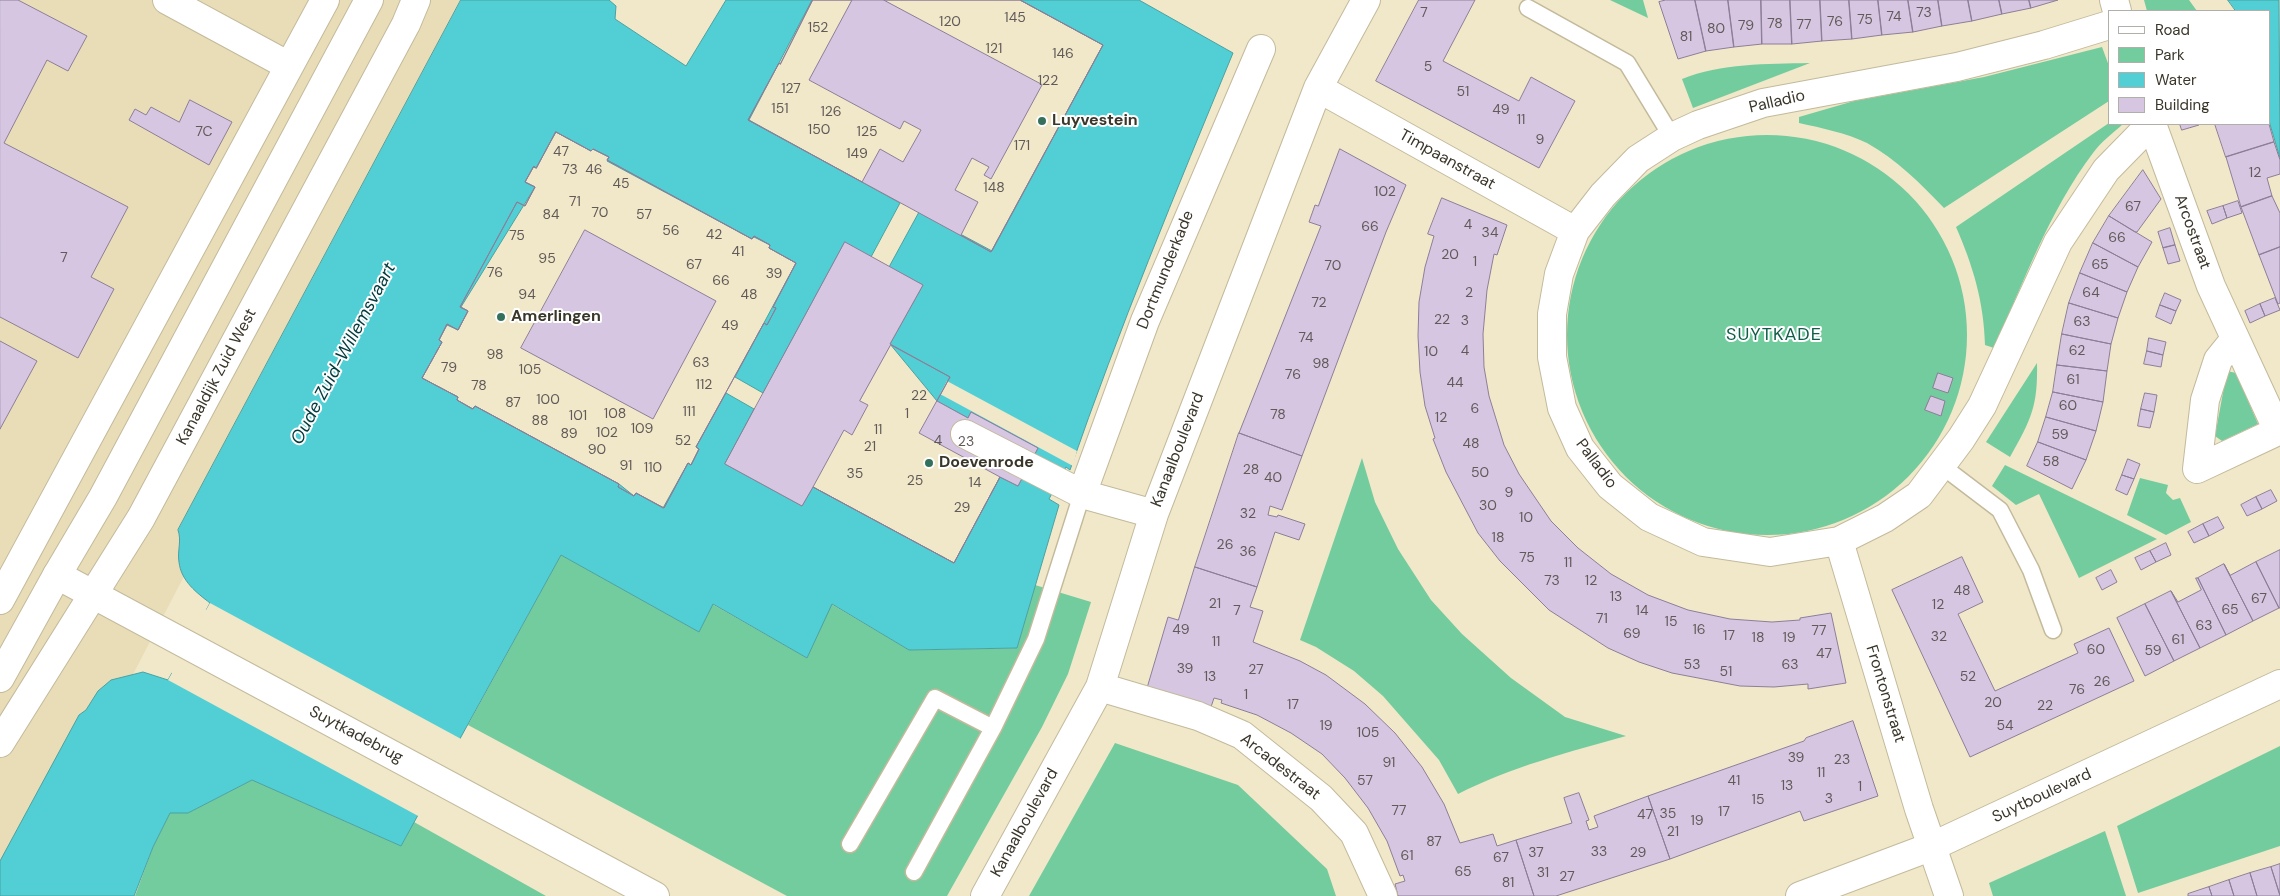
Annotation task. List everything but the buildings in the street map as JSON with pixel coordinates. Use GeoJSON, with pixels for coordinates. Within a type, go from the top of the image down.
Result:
{"type":"FeatureCollection","features":[{"type":"Feature","properties":{"kind":"street"},"geometry":{"type":"LineString","coordinates":[[167,0],[289,66]]}},
{"type":"Feature","properties":{"kind":"street"},"geometry":{"type":"LineString","coordinates":[[0,600],[325,0]]}},
{"type":"Feature","properties":{"kind":"street"},"geometry":{"type":"LineString","coordinates":[[0,678],[57,575],[103,498],[369,0]]}},
{"type":"Feature","properties":{"kind":"street","name":"Kanaaldijk Zuid West"},"geometry":{"type":"LineString","coordinates":[[0,743],[141,518],[406,24],[416,0]]}},
{"type":"Feature","properties":{"kind":"street","name":"Kanaalboulevard"},"geometry":{"type":"LineString","coordinates":[[985,896],[1100,687],[1154,514],[1318,88],[1366,0]]}},
{"type":"Feature","properties":{"kind":"street","name":"Palladio"},"geometry":{"type":"LineString","coordinates":[[2108,24],[2044,45],[1957,67],[1763,103],[1698,125],[1672,137],[1638,160],[1603,195],[1576,231],[1568,246],[1558,282],[1552,314],[1552,357],[1562,408],[1580,448],[1610,486],[1649,517],[1703,542],[1770,552],[1839,541],[1885,518],[1919,495],[1942,466],[1982,406],[2058,242],[2106,170],[2151,125]]}},
{"type":"Feature","properties":{"kind":"street","name":"Dortmunderkade"},"geometry":{"type":"LineString","coordinates":[[1070,488],[1145,321],[1261,49]]}},
{"type":"Feature","properties":{"kind":"street","name":"Timpaanstraat"},"geometry":{"type":"LineString","coordinates":[[1318,88],[1576,231]]}},
{"type":"Feature","properties":{"kind":"street","name":"Arcostraat"},"geometry":{"type":"LineString","coordinates":[[2152,125],[2211,286],[2235,339]]}},
{"type":"Feature","properties":{"kind":"street"},"geometry":{"type":"LineString","coordinates":[[965,434],[1070,488],[1154,514]]}},
{"type":"Feature","properties":{"kind":"street","name":"Frontonstraat"},"geometry":{"type":"LineString","coordinates":[[1839,541],[1919,809],[1949,896]]}},
{"type":"Feature","properties":{"kind":"street","name":"Suytkadebrug"},"geometry":{"type":"LineString","coordinates":[[57,575],[655,896]]}},
{"type":"Feature","properties":{"kind":"street","name":"Suytboulevard"},"geometry":{"type":"LineString","coordinates":[[1800,896],[1933,846],[2280,684]]}},
{"type":"Feature","properties":{"kind":"street","name":"Arcadestraat"},"geometry":{"type":"LineString","coordinates":[[1100,687],[1198,716],[1242,735],[1321,798],[1354,834],[1383,896]]}},
{"type":"Feature","properties":{"kind":"lane"},"geometry":{"type":"LineString","coordinates":[[1528,8],[1627,63],[1672,137]]}},
{"type":"Feature","properties":{"kind":"lane"},"geometry":{"type":"LineString","coordinates":[[1942,466],[2000,510],[2030,570],[2053,630]]}},
{"type":"Feature","properties":{"kind":"lane"},"geometry":{"type":"LineString","coordinates":[[914,872],[994,728],[1036,639],[1070,488]]}},
{"type":"Feature","properties":{"kind":"lane"},"geometry":{"type":"LineString","coordinates":[[850,844],[935,698],[994,728]]}},
{"type":"Feature","properties":{"kind":"shaded area"},"geometry":{"type":"Polygon","coordinates":[[[0,0],[483,0],[74,788],[0,896],[0,0]]]}},
{"type":"Feature","properties":{"kind":"green space"},"geometry":{"type":"Polygon","coordinates":[[[1610,0],[1643,0],[1648,18],[1610,0]]]}},
{"type":"Feature","properties":{"kind":"green space"},"geometry":{"type":"Polygon","coordinates":[[[2144,0],[2189,0],[2196,10],[2147,10],[2144,0]]]}},
{"type":"Feature","properties":{"kind":"green space"},"geometry":{"type":"Polygon","coordinates":[[[2102,47],[2108,63],[2108,102],[1944,208],[1898,164],[1878,149],[1859,139],[1799,123],[1799,117],[1854,101],[1984,77],[2102,47]]]}},
{"type":"Feature","properties":{"kind":"green space"},"geometry":{"type":"Polygon","coordinates":[[[1810,63],[1693,108],[1682,79],[1728,67],[1810,63]]]}},
{"type":"Feature","properties":{"kind":"green space"},"geometry":{"type":"Polygon","coordinates":[[[2108,124],[2122,125],[2096,149],[2077,175],[2063,199],[2038,248],[1994,348],[1985,345],[1980,299],[1968,256],[1956,227],[2108,124]]]}},
{"type":"Feature","properties":{"kind":"green space"},"geometry":{"type":"Polygon","coordinates":[[[1767,135],[1806,139],[1843,151],[1878,169],[1908,194],[1933,224],[1951,259],[1963,296],[1967,335],[1963,374],[1951,411],[1933,446],[1908,476],[1878,501],[1843,519],[1806,531],[1767,535],[1728,531],[1691,519],[1656,501],[1626,476],[1601,446],[1583,411],[1571,374],[1567,335],[1571,296],[1583,259],[1601,224],[1626,194],[1656,169],[1691,151],[1728,139],[1767,135]]]}},
{"type":"Feature","properties":{"kind":"green space"},"geometry":{"type":"Polygon","coordinates":[[[2037,363],[2036,391],[2032,412],[2010,457],[1986,442],[2037,363]]]}},
{"type":"Feature","properties":{"kind":"green space"},"geometry":{"type":"Polygon","coordinates":[[[2227,371],[2236,373],[2258,424],[2222,441],[2215,436],[2227,371]]]}},
{"type":"Feature","properties":{"kind":"green space"},"geometry":{"type":"Polygon","coordinates":[[[1362,458],[1375,502],[1398,549],[1431,600],[1462,634],[1511,678],[1565,717],[1626,736],[1519,768],[1458,794],[1439,760],[1383,696],[1354,671],[1316,647],[1300,640],[1362,458]]]}},
{"type":"Feature","properties":{"kind":"green space"},"geometry":{"type":"Polygon","coordinates":[[[2005,465],[2157,539],[2079,578],[2039,494],[2016,505],[1992,486],[2005,465]]]}},
{"type":"Feature","properties":{"kind":"green space"},"geometry":{"type":"Polygon","coordinates":[[[2140,478],[2168,485],[2166,493],[2173,500],[2180,498],[2191,522],[2166,535],[2127,515],[2140,478]]]}},
{"type":"Feature","properties":{"kind":"green space"},"geometry":{"type":"Polygon","coordinates":[[[561,555],[699,632],[712,604],[807,658],[831,604],[909,650],[1017,648],[1035,585],[1091,602],[1068,674],[1042,727],[947,896],[787,896],[468,725],[561,555]]]}},
{"type":"Feature","properties":{"kind":"green space"},"geometry":{"type":"Polygon","coordinates":[[[1115,743],[1238,785],[1327,869],[1336,896],[1029,896],[1115,743]]]}},
{"type":"Feature","properties":{"kind":"green space"},"geometry":{"type":"Polygon","coordinates":[[[2280,746],[2280,846],[2138,893],[2117,826],[2280,746]]]}},
{"type":"Feature","properties":{"kind":"green space"},"geometry":{"type":"Polygon","coordinates":[[[252,780],[401,846],[414,822],[546,896],[135,896],[153,847],[170,813],[188,813],[252,780]]]}},
{"type":"Feature","properties":{"kind":"green space"},"geometry":{"type":"Polygon","coordinates":[[[2105,831],[2126,896],[1993,896],[1989,883],[2105,831]]]}},
{"type":"Feature","properties":{"kind":"water","name":"Oude Zuid-Willemsvaart"},"geometry":{"type":"Polygon","coordinates":[[[461,0],[609,0],[616,6],[615,19],[686,66],[726,0],[812,0],[749,120],[900,203],[871,257],[845,243],[763,393],[735,377],[796,263],[769,248],[770,245],[754,237],[752,239],[607,161],[609,157],[593,149],[591,151],[556,132],[536,168],[533,167],[525,182],[535,187],[461,307],[468,311],[458,330],[447,325],[439,340],[442,342],[422,378],[458,397],[457,400],[472,409],[475,406],[619,484],[634,496],[636,493],[663,508],[688,463],[691,465],[699,449],[696,447],[726,393],[754,409],[725,464],[802,506],[813,487],[954,563],[1000,477],[1018,486],[1038,448],[971,412],[968,418],[937,401],[890,344],[923,285],[889,267],[919,212],[992,251],[1103,45],[1020,0],[1139,0],[1233,53],[1128,312],[1070,470],[1066,467],[1049,499],[1059,505],[1017,648],[909,650],[832,604],[807,658],[713,604],[699,632],[561,555],[401,846],[252,780],[188,813],[170,813],[153,847],[134,896],[0,896],[0,861],[79,715],[86,710],[98,691],[111,680],[143,672],[168,680],[210,603],[190,586],[180,569],[180,538],[178,530],[461,0]]]}},
{"type":"Feature","properties":{"kind":"water"},"geometry":{"type":"Polygon","coordinates":[[[2228,0],[2279,0],[2280,158],[2270,124],[2270,10],[2235,10],[2228,0]]]}},
{"type":"Feature","properties":{"kind":"pier"},"geometry":{"type":"Polygon","coordinates":[[[947,381],[1077,451],[1073,466],[940,394],[947,381]]]}},
{"type":"Feature","properties":{"kind":"pier"},"geometry":{"type":"Polygon","coordinates":[[[210,603],[463,740],[420,817],[168,680],[172,673],[170,672],[204,609],[206,610],[210,603]]]}},
{"type":"Feature","properties":{"kind":"place","name":"Luyvestein"},"geometry":{"type":"Point","coordinates":[1042,121]}},
{"type":"Feature","properties":{"kind":"place","name":"Amerlingen"},"geometry":{"type":"Point","coordinates":[501,317]}},
{"type":"Feature","properties":{"kind":"place","name":"Doevenrode"},"geometry":{"type":"Point","coordinates":[929,463]}},
{"type":"Feature","properties":{"kind":"district","name":"SUYTKADE"},"geometry":{"type":"Point","coordinates":[1774,335]}}]}
